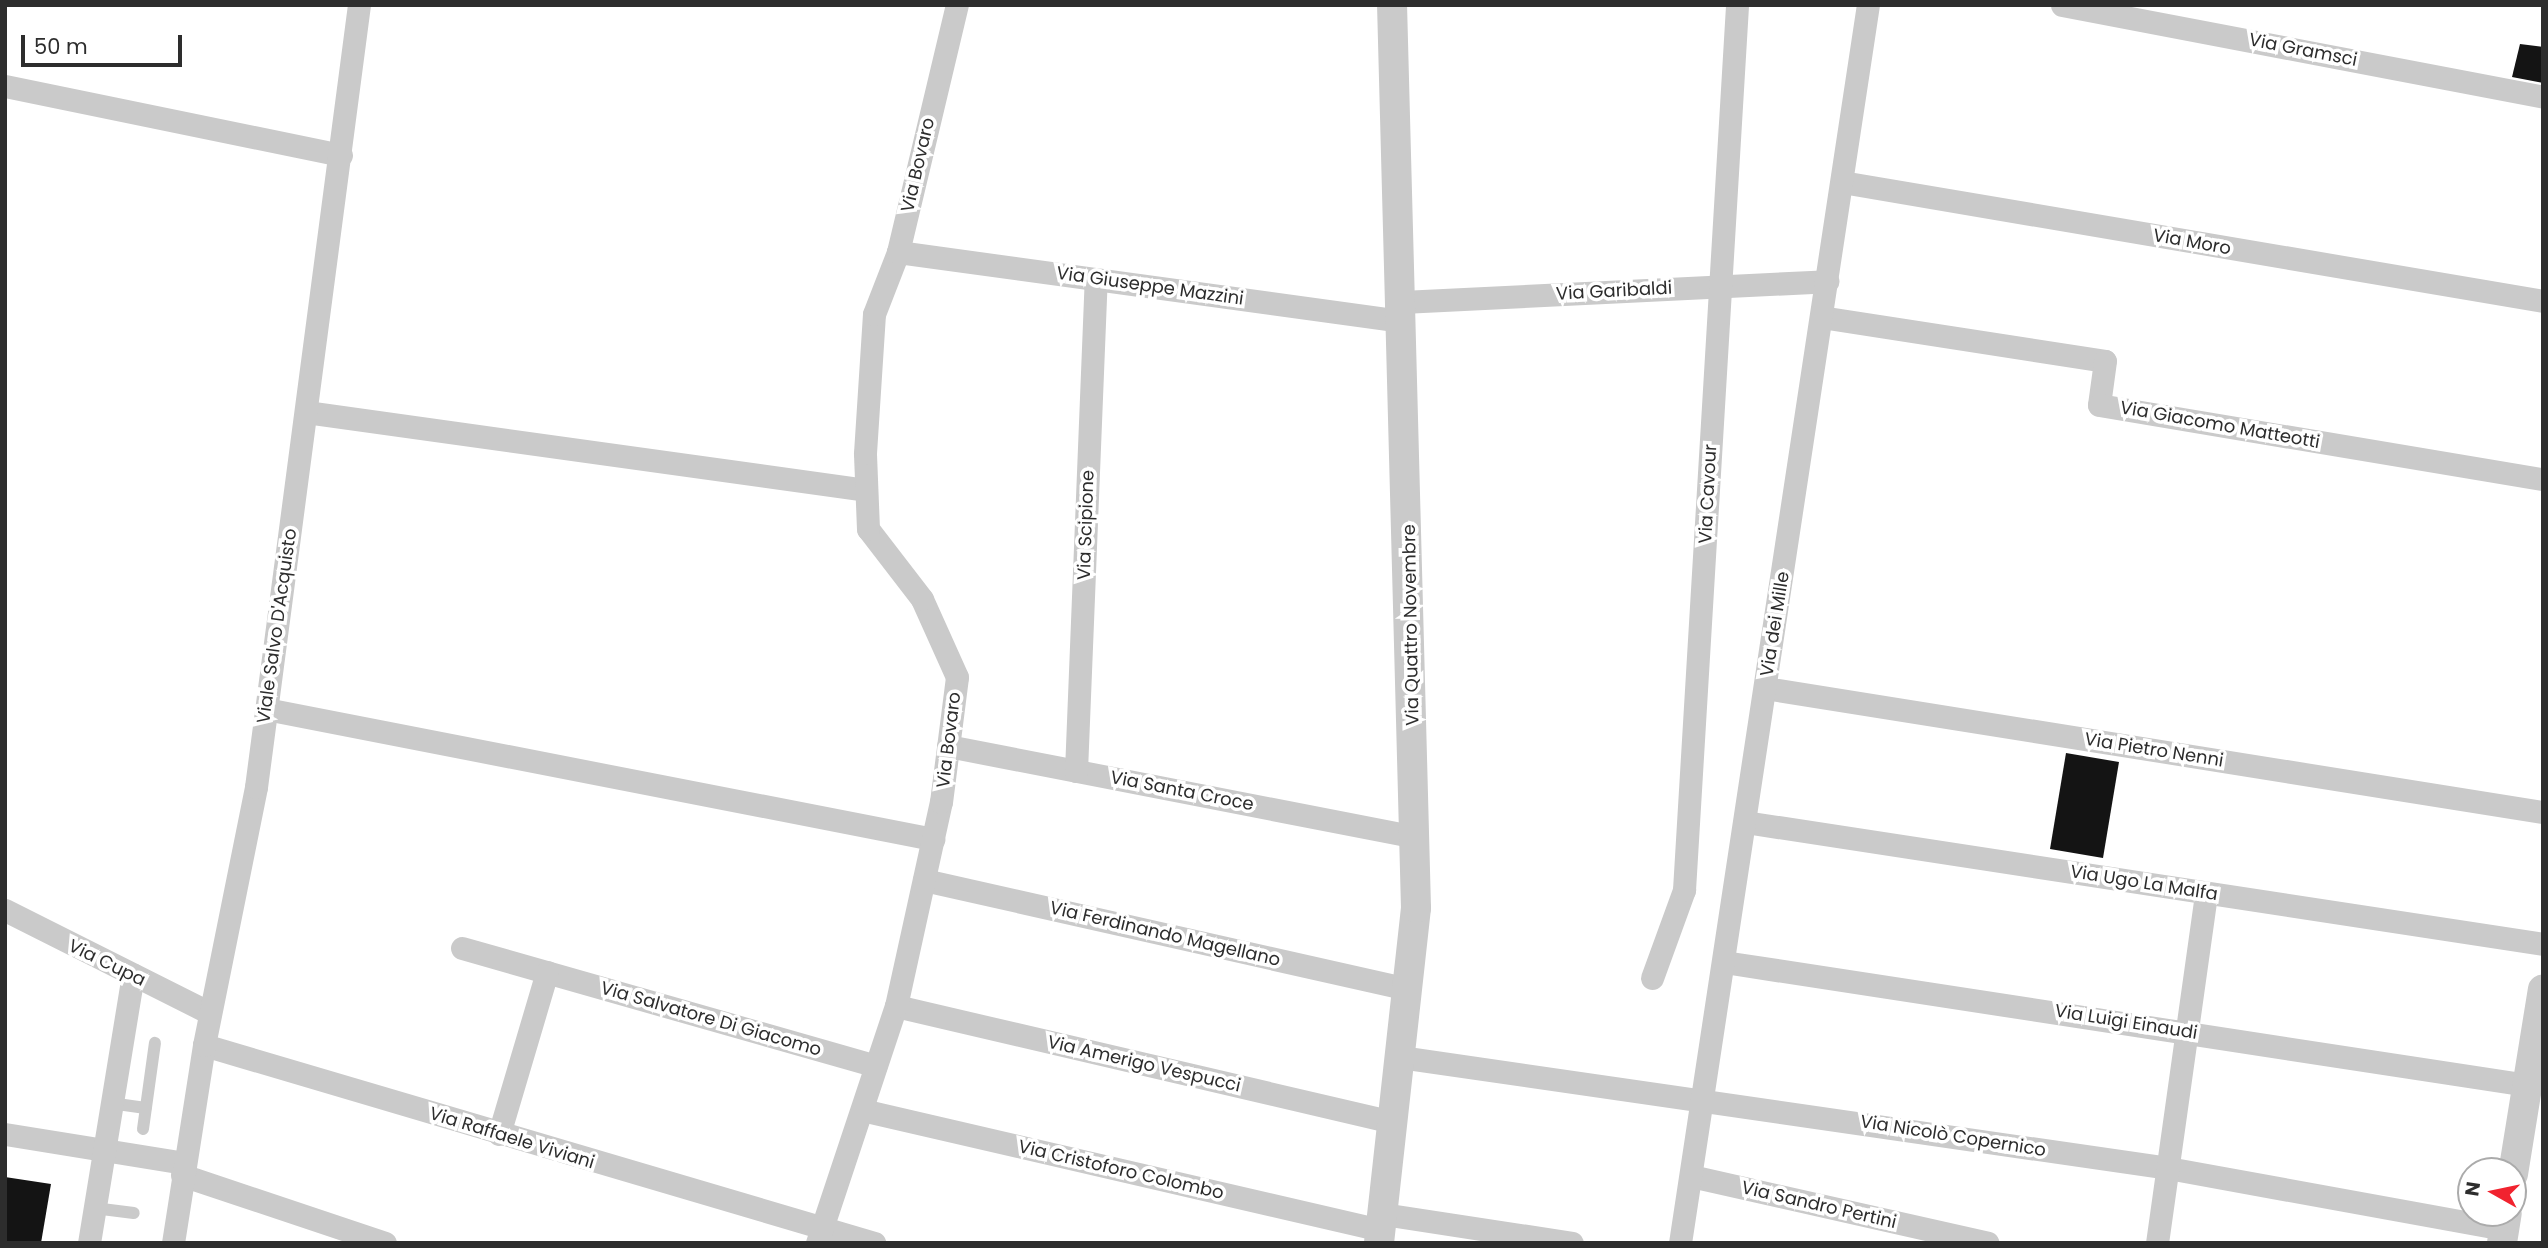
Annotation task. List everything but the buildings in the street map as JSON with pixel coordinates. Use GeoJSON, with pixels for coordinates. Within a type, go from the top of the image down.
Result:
{"type":"FeatureCollection","features":[{"type":"Feature","properties":{"kind":"street","name":"Viale Salvo D'Acquisto"},"geometry":{"type":"LineString","coordinates":[[173,1243],[204,1045],[266,709],[359,5]]}},
{"type":"Feature","properties":{"kind":"street","name":"Via Bovaro"},"geometry":{"type":"LineString","coordinates":[[819,1237],[896,1006],[933,839],[957,677],[922,599],[868,529],[866,491],[874,314],[898,252],[957,5]]}},
{"type":"Feature","properties":{"kind":"street","name":"Via Quattro Novembre"},"geometry":{"type":"LineString","coordinates":[[1381,1229],[1407,989],[1416,837],[1392,5]]}},
{"type":"Feature","properties":{"kind":"street","name":"Via Cavour"},"geometry":{"type":"LineString","coordinates":[[1653,978],[1684,890],[1737,5]]}},
{"type":"Feature","properties":{"kind":"street","name":"Via dei Mille"},"geometry":{"type":"LineString","coordinates":[[1680,1243],[1868,5]]}},
{"type":"Feature","properties":{"kind":"street","name":"Via Gramsci"},"geometry":{"type":"LineString","coordinates":[[2062,5],[2543,97]]}},
{"type":"Feature","properties":{"kind":"street"},"geometry":{"type":"LineString","coordinates":[[5,86],[341,155]]}},
{"type":"Feature","properties":{"kind":"street","name":"Via Moro"},"geometry":{"type":"LineString","coordinates":[[1842,182],[2543,301]]}},
{"type":"Feature","properties":{"kind":"street","name":"Via Giuseppe Mazzini"},"geometry":{"type":"LineString","coordinates":[[898,252],[1096,279],[1402,312]]}},
{"type":"Feature","properties":{"kind":"street","name":"Via Scipione"},"geometry":{"type":"LineString","coordinates":[[1076,771],[1096,279]]}},
{"type":"Feature","properties":{"kind":"street","name":"Via Garibaldi"},"geometry":{"type":"LineString","coordinates":[[1402,312],[1720,286],[1827,281]]}},
{"type":"Feature","properties":{"kind":"street","name":"Via Giacomo Matteotti"},"geometry":{"type":"LineString","coordinates":[[1821,317],[2105,361],[2099,405],[2543,479]]}},
{"type":"Feature","properties":{"kind":"street"},"geometry":{"type":"LineString","coordinates":[[306,412],[866,491]]}},
{"type":"Feature","properties":{"kind":"street","name":"Via Pietro Nenni"},"geometry":{"type":"LineString","coordinates":[[1765,688],[2543,812]]}},
{"type":"Feature","properties":{"kind":"street"},"geometry":{"type":"LineString","coordinates":[[266,709],[933,839]]}},
{"type":"Feature","properties":{"kind":"street","name":"Via Santa Croce"},"geometry":{"type":"LineString","coordinates":[[948,746],[1416,837]]}},
{"type":"Feature","properties":{"kind":"street","name":"Via Ugo La Malfa"},"geometry":{"type":"LineString","coordinates":[[1745,822],[2543,944]]}},
{"type":"Feature","properties":{"kind":"street","name":"Via Ferdinando Magellano"},"geometry":{"type":"LineString","coordinates":[[924,880],[1407,989]]}},
{"type":"Feature","properties":{"kind":"street"},"geometry":{"type":"LineString","coordinates":[[2157,1243],[2206,893]]}},
{"type":"Feature","properties":{"kind":"street","name":"Via Cupa"},"geometry":{"type":"LineString","coordinates":[[5,910],[211,1013]]}},
{"type":"Feature","properties":{"kind":"street","name":"Via Salvatore Di Giacomo"},"geometry":{"type":"LineString","coordinates":[[462,947],[876,1066]]}},
{"type":"Feature","properties":{"kind":"street","name":"Via Luigi Einaudi"},"geometry":{"type":"LineString","coordinates":[[1724,962],[2527,1085]]}},
{"type":"Feature","properties":{"kind":"street"},"geometry":{"type":"LineString","coordinates":[[499,1134],[547,972]]}},
{"type":"Feature","properties":{"kind":"street"},"geometry":{"type":"LineString","coordinates":[[89,1243],[133,975]]}},
{"type":"Feature","properties":{"kind":"street"},"geometry":{"type":"LineString","coordinates":[[2516,1157],[2540,1022],[2543,989]]}},
{"type":"Feature","properties":{"kind":"street","name":"Via Amerigo Vespucci"},"geometry":{"type":"LineString","coordinates":[[896,1006],[1393,1122]]}},
{"type":"Feature","properties":{"kind":"street","name":"Via Raffaele Viviani"},"geometry":{"type":"LineString","coordinates":[[204,1045],[499,1134],[819,1237],[874,1243]]}},
{"type":"Feature","properties":{"kind":"street","name":"Via Nicolò Copernico"},"geometry":{"type":"LineString","coordinates":[[1399,1058],[1704,1098],[2168,1168],[2504,1234]]}},
{"type":"Feature","properties":{"kind":"street","name":"Via Cristoforo Colombo"},"geometry":{"type":"LineString","coordinates":[[862,1110],[1381,1229],[1572,1243]]}},
{"type":"Feature","properties":{"kind":"street"},"geometry":{"type":"LineString","coordinates":[[5,1134],[103,1150],[183,1169],[385,1243]]}},
{"type":"Feature","properties":{"kind":"street","name":"Via Sandro Pertini"},"geometry":{"type":"LineString","coordinates":[[1690,1176],[1987,1243]]}},
{"type":"Feature","properties":{"kind":"lane"},"geometry":{"type":"LineString","coordinates":[[143,1129],[155,1043]]}},
{"type":"Feature","properties":{"kind":"lane"},"geometry":{"type":"LineString","coordinates":[[110,1103],[146,1108]]}},
{"type":"Feature","properties":{"kind":"lane"},"geometry":{"type":"LineString","coordinates":[[94,1208],[134,1213]]}}]}
